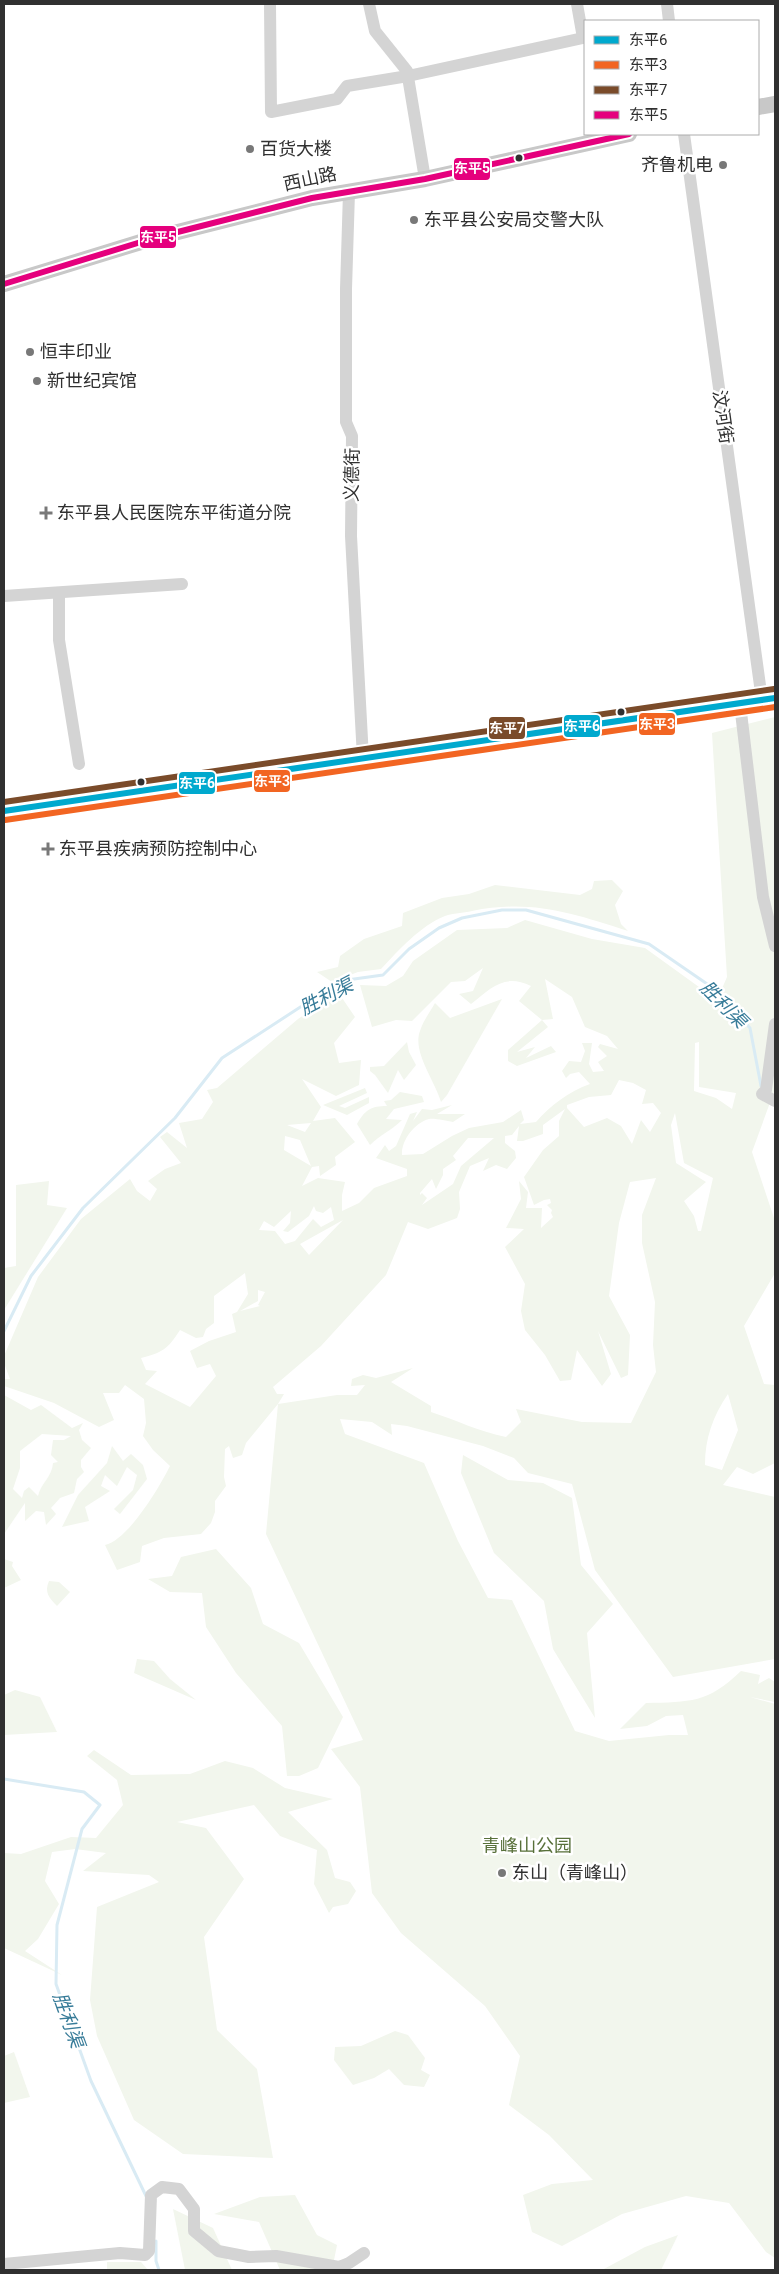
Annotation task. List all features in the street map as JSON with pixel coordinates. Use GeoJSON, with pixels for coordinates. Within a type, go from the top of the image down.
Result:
{"type":"FeatureCollection","features":[{"type":"Feature","properties":{"kind":"main road"},"geometry":{"type":"LineString","coordinates":[[759,107],[775,104]]}},
{"type":"Feature","properties":{"kind":"main road","name":"西山路"},"geometry":{"type":"LineString","coordinates":[[4,284],[154,238],[312,198],[424,179],[624,135]]}},
{"type":"Feature","properties":{"kind":"street"},"geometry":{"type":"LineString","coordinates":[[270,4],[270,112],[337,99],[347,86],[408,76],[583,38],[577,4]]}},
{"type":"Feature","properties":{"kind":"street"},"geometry":{"type":"LineString","coordinates":[[369,4],[375,31],[407,71],[424,179]]}},
{"type":"Feature","properties":{"kind":"street"},"geometry":{"type":"LineString","coordinates":[[667,4],[669,20]]}},
{"type":"Feature","properties":{"kind":"street","name":"汶河街"},"geometry":{"type":"LineString","coordinates":[[684,135],[762,700]]}},
{"type":"Feature","properties":{"kind":"street","name":"义德街"},"geometry":{"type":"LineString","coordinates":[[349,192],[346,289],[346,422],[352,436],[351,536],[364,758]]}},
{"type":"Feature","properties":{"kind":"street"},"geometry":{"type":"LineString","coordinates":[[4,596],[182,584]]}},
{"type":"Feature","properties":{"kind":"street"},"geometry":{"type":"LineString","coordinates":[[59,593],[59,640],[80,764]]}},
{"type":"Feature","properties":{"kind":"street"},"geometry":{"type":"LineString","coordinates":[[4,811],[775,698]]}},
{"type":"Feature","properties":{"kind":"street"},"geometry":{"type":"LineString","coordinates":[[740,704],[764,897],[775,946]]}},
{"type":"Feature","properties":{"kind":"street"},"geometry":{"type":"LineString","coordinates":[[775,1024],[766,1090],[762,1094],[775,1101]]}},
{"type":"Feature","properties":{"kind":"street"},"geometry":{"type":"LineString","coordinates":[[4,2264],[51,2258],[120,2254],[145,2255],[149,2251],[151,2196],[162,2188],[179,2189],[194,2209],[194,2231],[218,2250],[249,2257],[276,2256],[331,2267],[346,2265],[364,2253]]}},
{"type":"Feature","properties":{"kind":"green space","name":"青峰山公园"},"geometry":{"type":"Polygon","coordinates":[[[775,717],[775,1089],[752,1152],[775,1221],[775,1273],[744,1326],[764,1384],[775,1385],[775,1463],[753,1474],[737,1467],[723,1485],[775,1497],[775,1659],[673,1677],[595,1570],[572,1484],[528,1473],[514,1458],[483,1446],[407,1426],[391,1424],[392,1435],[372,1422],[340,1419],[345,1434],[424,1463],[458,1541],[488,1598],[512,1600],[575,1731],[609,1741],[688,1735],[683,1715],[666,1716],[647,1726],[620,1729],[646,1703],[698,1699],[729,1682],[741,1671],[760,1675],[758,1684],[769,1678],[775,1682],[775,1702],[750,1697],[775,1704],[775,2258],[766,2252],[729,2203],[686,2196],[622,2214],[562,2246],[532,2232],[523,2195],[552,2184],[593,2180],[549,2135],[509,2105],[520,2056],[485,2006],[401,1933],[372,1893],[360,1787],[331,1749],[363,1740],[266,1534],[278,1404],[246,1443],[242,1455],[233,1458],[229,1446],[225,1449],[224,1477],[226,1486],[215,1501],[215,1512],[211,1523],[201,1534],[164,1538],[142,1546],[140,1562],[117,1570],[105,1545],[114,1541],[133,1524],[151,1499],[170,1466],[153,1450],[143,1436],[146,1423],[144,1399],[125,1385],[119,1393],[103,1393],[114,1420],[99,1427],[54,1403],[4,1386],[4,1379],[10,1379],[4,1363],[4,1356],[38,1277],[81,1219],[130,1179],[137,1191],[150,1201],[157,1189],[148,1181],[165,1169],[181,1163],[160,1137],[167,1132],[187,1148],[179,1123],[202,1119],[213,1102],[207,1090],[217,1088],[298,1019],[338,992],[355,1017],[334,1043],[339,1063],[361,1060],[359,1085],[336,1096],[302,1079],[321,1107],[313,1121],[335,1118],[355,1142],[335,1157],[336,1165],[320,1176],[319,1166],[312,1167],[302,1186],[318,1178],[345,1182],[342,1195],[342,1211],[359,1203],[374,1188],[407,1176],[407,1169],[376,1158],[385,1145],[389,1151],[396,1146],[410,1114],[417,1112],[413,1121],[422,1109],[432,1110],[452,1105],[437,1114],[465,1114],[453,1122],[429,1119],[418,1124],[409,1133],[402,1150],[402,1155],[423,1154],[469,1128],[503,1122],[521,1110],[524,1120],[520,1124],[536,1122],[560,1100],[590,1084],[579,1072],[570,1074],[566,1078],[562,1071],[569,1061],[581,1062],[585,1051],[582,1043],[592,1043],[589,1064],[593,1072],[604,1071],[598,1062],[607,1056],[598,1047],[600,1044],[618,1049],[607,1036],[585,1027],[572,997],[545,979],[553,1019],[542,1020],[519,1001],[531,986],[521,982],[513,981],[498,984],[471,1004],[459,994],[473,991],[483,968],[465,981],[451,982],[412,1021],[396,1020],[372,1027],[360,985],[386,986],[403,976],[413,961],[457,930],[507,928],[525,920],[592,939],[645,948],[717,1000],[727,977],[712,733],[775,717]],[[699,1042],[695,1043],[694,1091],[716,1098],[732,1109],[736,1093],[699,1087],[699,1042]],[[619,1080],[611,1095],[589,1097],[567,1105],[567,1108],[584,1127],[607,1118],[621,1126],[632,1144],[641,1120],[650,1132],[661,1113],[653,1103],[642,1104],[646,1090],[633,1083],[619,1080]],[[565,1109],[543,1125],[543,1134],[523,1141],[517,1141],[519,1126],[512,1135],[505,1136],[505,1143],[515,1151],[516,1158],[507,1169],[496,1165],[483,1171],[489,1158],[470,1166],[459,1192],[460,1209],[457,1218],[428,1229],[408,1222],[386,1275],[321,1346],[273,1387],[277,1394],[284,1394],[278,1404],[337,1395],[357,1395],[365,1385],[351,1386],[352,1379],[363,1375],[376,1378],[413,1368],[391,1382],[431,1406],[431,1412],[496,1435],[506,1437],[521,1422],[516,1409],[582,1422],[631,1423],[656,1372],[653,1345],[655,1302],[642,1243],[642,1215],[656,1178],[630,1182],[619,1223],[609,1296],[630,1335],[628,1375],[621,1378],[598,1331],[611,1374],[602,1386],[577,1350],[571,1380],[560,1381],[545,1355],[525,1330],[521,1311],[525,1284],[505,1247],[524,1229],[506,1228],[521,1199],[519,1181],[528,1192],[526,1208],[542,1208],[541,1228],[553,1217],[552,1210],[547,1205],[551,1203],[550,1199],[534,1205],[524,1177],[543,1150],[559,1136],[559,1121],[565,1109]],[[675,1113],[671,1125],[676,1163],[706,1182],[684,1201],[694,1216],[698,1231],[701,1231],[713,1178],[684,1163],[675,1113]],[[311,1123],[287,1125],[305,1132],[311,1123]],[[285,1136],[284,1150],[311,1166],[300,1140],[285,1136]],[[468,1138],[453,1156],[456,1160],[443,1169],[443,1175],[436,1189],[432,1179],[420,1193],[420,1195],[422,1193],[427,1198],[422,1205],[453,1184],[461,1166],[494,1138],[468,1138]],[[314,1206],[309,1216],[288,1232],[283,1231],[290,1223],[291,1211],[274,1227],[264,1221],[259,1230],[275,1231],[285,1244],[295,1241],[313,1219],[321,1227],[334,1220],[331,1207],[323,1213],[316,1211],[314,1206]],[[343,1220],[300,1244],[309,1255],[343,1220]],[[245,1273],[214,1296],[214,1323],[206,1329],[203,1337],[196,1338],[180,1330],[172,1342],[164,1349],[141,1358],[146,1370],[157,1371],[145,1384],[190,1407],[216,1376],[210,1364],[197,1368],[190,1351],[209,1341],[236,1332],[232,1314],[237,1312],[248,1294],[245,1273]],[[258,1290],[258,1301],[240,1311],[260,1306],[258,1305],[265,1292],[258,1290]],[[728,1394],[714,1419],[706,1446],[705,1465],[722,1470],[738,1430],[728,1394]]]}},
{"type":"Feature","properties":{"kind":"green space"},"geometry":{"type":"Polygon","coordinates":[[[612,880],[623,891],[615,905],[621,924],[628,931],[551,910],[533,907],[493,908],[451,914],[436,920],[410,939],[381,969],[358,972],[332,982],[317,972],[338,967],[340,956],[364,939],[402,926],[403,913],[442,898],[469,894],[495,885],[580,895],[592,889],[594,881],[612,880]]]}},
{"type":"Feature","properties":{"kind":"green space"},"geometry":{"type":"Polygon","coordinates":[[[502,999],[447,1095],[441,1102],[425,1066],[418,1039],[423,1024],[435,1003],[450,1018],[502,999]]]}},
{"type":"Feature","properties":{"kind":"green space"},"geometry":{"type":"Polygon","coordinates":[[[542,1020],[548,1027],[517,1052],[535,1047],[526,1058],[551,1046],[556,1052],[517,1066],[508,1061],[508,1050],[542,1020]]]}},
{"type":"Feature","properties":{"kind":"green space"},"geometry":{"type":"Polygon","coordinates":[[[407,1042],[409,1052],[416,1065],[404,1080],[398,1070],[388,1093],[370,1071],[370,1067],[384,1066],[407,1042]]]}},
{"type":"Feature","properties":{"kind":"green space"},"geometry":{"type":"Polygon","coordinates":[[[365,1088],[367,1093],[339,1106],[345,1108],[369,1097],[369,1103],[347,1115],[323,1105],[365,1088]]]}},
{"type":"Feature","properties":{"kind":"green space"},"geometry":{"type":"Polygon","coordinates":[[[400,1092],[422,1096],[424,1102],[394,1109],[386,1119],[402,1120],[370,1145],[357,1124],[369,1110],[387,1106],[384,1101],[391,1100],[400,1092]]]}},
{"type":"Feature","properties":{"kind":"green space"},"geometry":{"type":"Polygon","coordinates":[[[49,1181],[47,1205],[67,1208],[4,1310],[4,1268],[16,1266],[16,1185],[49,1181]]]}},
{"type":"Feature","properties":{"kind":"green space"},"geometry":{"type":"Polygon","coordinates":[[[4,1395],[31,1410],[41,1405],[72,1428],[83,1423],[79,1430],[82,1440],[91,1448],[81,1460],[81,1467],[84,1472],[77,1479],[74,1493],[60,1498],[51,1508],[56,1514],[46,1525],[44,1512],[36,1511],[25,1521],[25,1503],[4,1534],[4,1395]],[[42,1434],[20,1451],[20,1468],[13,1489],[22,1498],[24,1491],[29,1487],[38,1496],[41,1487],[51,1472],[53,1463],[58,1462],[51,1455],[53,1440],[64,1440],[71,1436],[42,1434]]]}},
{"type":"Feature","properties":{"kind":"green space"},"geometry":{"type":"Polygon","coordinates":[[[112,1446],[123,1461],[131,1454],[143,1465],[147,1479],[120,1514],[114,1509],[133,1490],[137,1475],[127,1467],[117,1486],[105,1475],[101,1486],[110,1491],[85,1507],[89,1521],[62,1527],[78,1495],[107,1463],[112,1446]]]}},
{"type":"Feature","properties":{"kind":"green space"},"geometry":{"type":"Polygon","coordinates":[[[463,1455],[508,1480],[543,1483],[572,1498],[581,1565],[613,1604],[587,1633],[595,1718],[553,1649],[544,1601],[494,1553],[461,1473],[463,1455]]]}},
{"type":"Feature","properties":{"kind":"green space"},"geometry":{"type":"Polygon","coordinates":[[[216,1549],[251,1588],[263,1624],[299,1643],[343,1717],[318,1768],[299,1776],[287,1776],[282,1726],[236,1673],[206,1627],[202,1593],[170,1592],[148,1579],[172,1576],[181,1557],[216,1549]]]}},
{"type":"Feature","properties":{"kind":"green space"},"geometry":{"type":"Polygon","coordinates":[[[4,1559],[13,1562],[12,1566],[21,1580],[4,1588],[4,1559]]]}},
{"type":"Feature","properties":{"kind":"green space"},"geometry":{"type":"Polygon","coordinates":[[[49,1581],[59,1582],[70,1592],[57,1606],[48,1595],[49,1581]]]}},
{"type":"Feature","properties":{"kind":"green space"},"geometry":{"type":"Polygon","coordinates":[[[137,1659],[154,1661],[170,1679],[196,1700],[134,1673],[137,1659]]]}},
{"type":"Feature","properties":{"kind":"green space"},"geometry":{"type":"Polygon","coordinates":[[[15,1690],[40,1697],[57,1732],[4,1735],[4,1695],[15,1690]]]}},
{"type":"Feature","properties":{"kind":"green space"},"geometry":{"type":"Polygon","coordinates":[[[94,1750],[131,1775],[190,1774],[225,1761],[253,1768],[285,1788],[333,1799],[288,1812],[327,1850],[335,1878],[350,1882],[356,1891],[348,1904],[333,1907],[329,1913],[314,1884],[317,1850],[280,1836],[254,1805],[177,1822],[206,1828],[244,1879],[204,1937],[217,2030],[257,2069],[273,2158],[183,2154],[134,2120],[97,2036],[90,2000],[97,1907],[159,1882],[149,1875],[83,1871],[106,1853],[75,1849],[52,1852],[45,1881],[59,1904],[38,1939],[25,1951],[62,1975],[4,1948],[4,1853],[21,1854],[71,1837],[96,1838],[123,1805],[117,1780],[87,1756],[94,1750]]]}},
{"type":"Feature","properties":{"kind":"green space"},"geometry":{"type":"Polygon","coordinates":[[[395,2031],[408,2035],[425,2058],[421,2070],[430,2075],[424,2087],[404,2085],[389,2069],[374,2078],[353,2085],[334,2060],[335,2047],[361,2046],[395,2031]]]}},
{"type":"Feature","properties":{"kind":"green space"},"geometry":{"type":"Polygon","coordinates":[[[14,2052],[30,2097],[4,2103],[4,2056],[14,2052]]]}},
{"type":"Feature","properties":{"kind":"green space"},"geometry":{"type":"Polygon","coordinates":[[[295,2195],[317,2235],[337,2245],[332,2270],[280,2270],[259,2222],[214,2214],[260,2197],[295,2195]]]}},
{"type":"Feature","properties":{"kind":"green space"},"geometry":{"type":"Polygon","coordinates":[[[173,2209],[213,2228],[232,2270],[185,2270],[173,2209]]]}},
{"type":"Feature","properties":{"kind":"green space"},"geometry":{"type":"Polygon","coordinates":[[[678,2235],[661,2270],[602,2270],[645,2247],[678,2235]]]}},
{"type":"Feature","properties":{"kind":"green space"},"geometry":{"type":"Polygon","coordinates":[[[107,2262],[141,2262],[148,2270],[107,2270],[107,2262]]]}},
{"type":"Feature","properties":{"kind":"waterway","name":"胜利渠"},"geometry":{"type":"LineString","coordinates":[[4,1331],[31,1276],[83,1208],[175,1118],[222,1058],[305,1004],[347,980],[383,975],[409,949],[439,928],[462,918],[502,910],[526,910],[649,944],[713,988],[750,1028],[761,1086]]}},
{"type":"Feature","properties":{"kind":"waterway","name":"胜利渠"},"geometry":{"type":"LineString","coordinates":[[4,1779],[84,1792],[100,1805],[82,1829],[57,1925],[56,1984],[91,2081],[146,2196]]}},
{"type":"Feature","properties":{"kind":"waterway","name":"胜利渠"},"geometry":{"type":"LineString","coordinates":[[156,2241],[156,2261],[159,2270]]}},
{"type":"Feature","properties":{"kind":"transit line","name":"东平5"},"geometry":{"type":"LineString","coordinates":[[4,284],[154,238],[312,198],[425,179],[624,135]]}},
{"type":"Feature","properties":{"kind":"transit line","name":"东平7"},"geometry":{"type":"LineString","coordinates":[[4,802],[774,689]]}},
{"type":"Feature","properties":{"kind":"transit line","name":"东平6"},"geometry":{"type":"LineString","coordinates":[[4,811],[775,698]]}},
{"type":"Feature","properties":{"kind":"transit line","name":"东平3"},"geometry":{"type":"LineString","coordinates":[[5,820],[775,707]]}},
{"type":"Feature","properties":{"kind":"place","name":"百货大楼"},"geometry":{"type":"Point","coordinates":[250,149]}},
{"type":"Feature","properties":{"kind":"place","name":"齐鲁机电"},"geometry":{"type":"Point","coordinates":[723,165]}},
{"type":"Feature","properties":{"kind":"place","name":"东平县公安局交警大队"},"geometry":{"type":"Point","coordinates":[414,220]}},
{"type":"Feature","properties":{"kind":"place","name":"恒丰印业"},"geometry":{"type":"Point","coordinates":[30,352]}},
{"type":"Feature","properties":{"kind":"place","name":"新世纪宾馆"},"geometry":{"type":"Point","coordinates":[37,381]}},
{"type":"Feature","properties":{"kind":"place","name":"东平县人民医院东平街道分院"},"geometry":{"type":"Point","coordinates":[46,513]}},
{"type":"Feature","properties":{"kind":"place","name":"东平县疾病预防控制中心"},"geometry":{"type":"Point","coordinates":[48,849]}},
{"type":"Feature","properties":{"kind":"place","name":"东山（青峰山）"},"geometry":{"type":"Point","coordinates":[502,1873]}}]}
